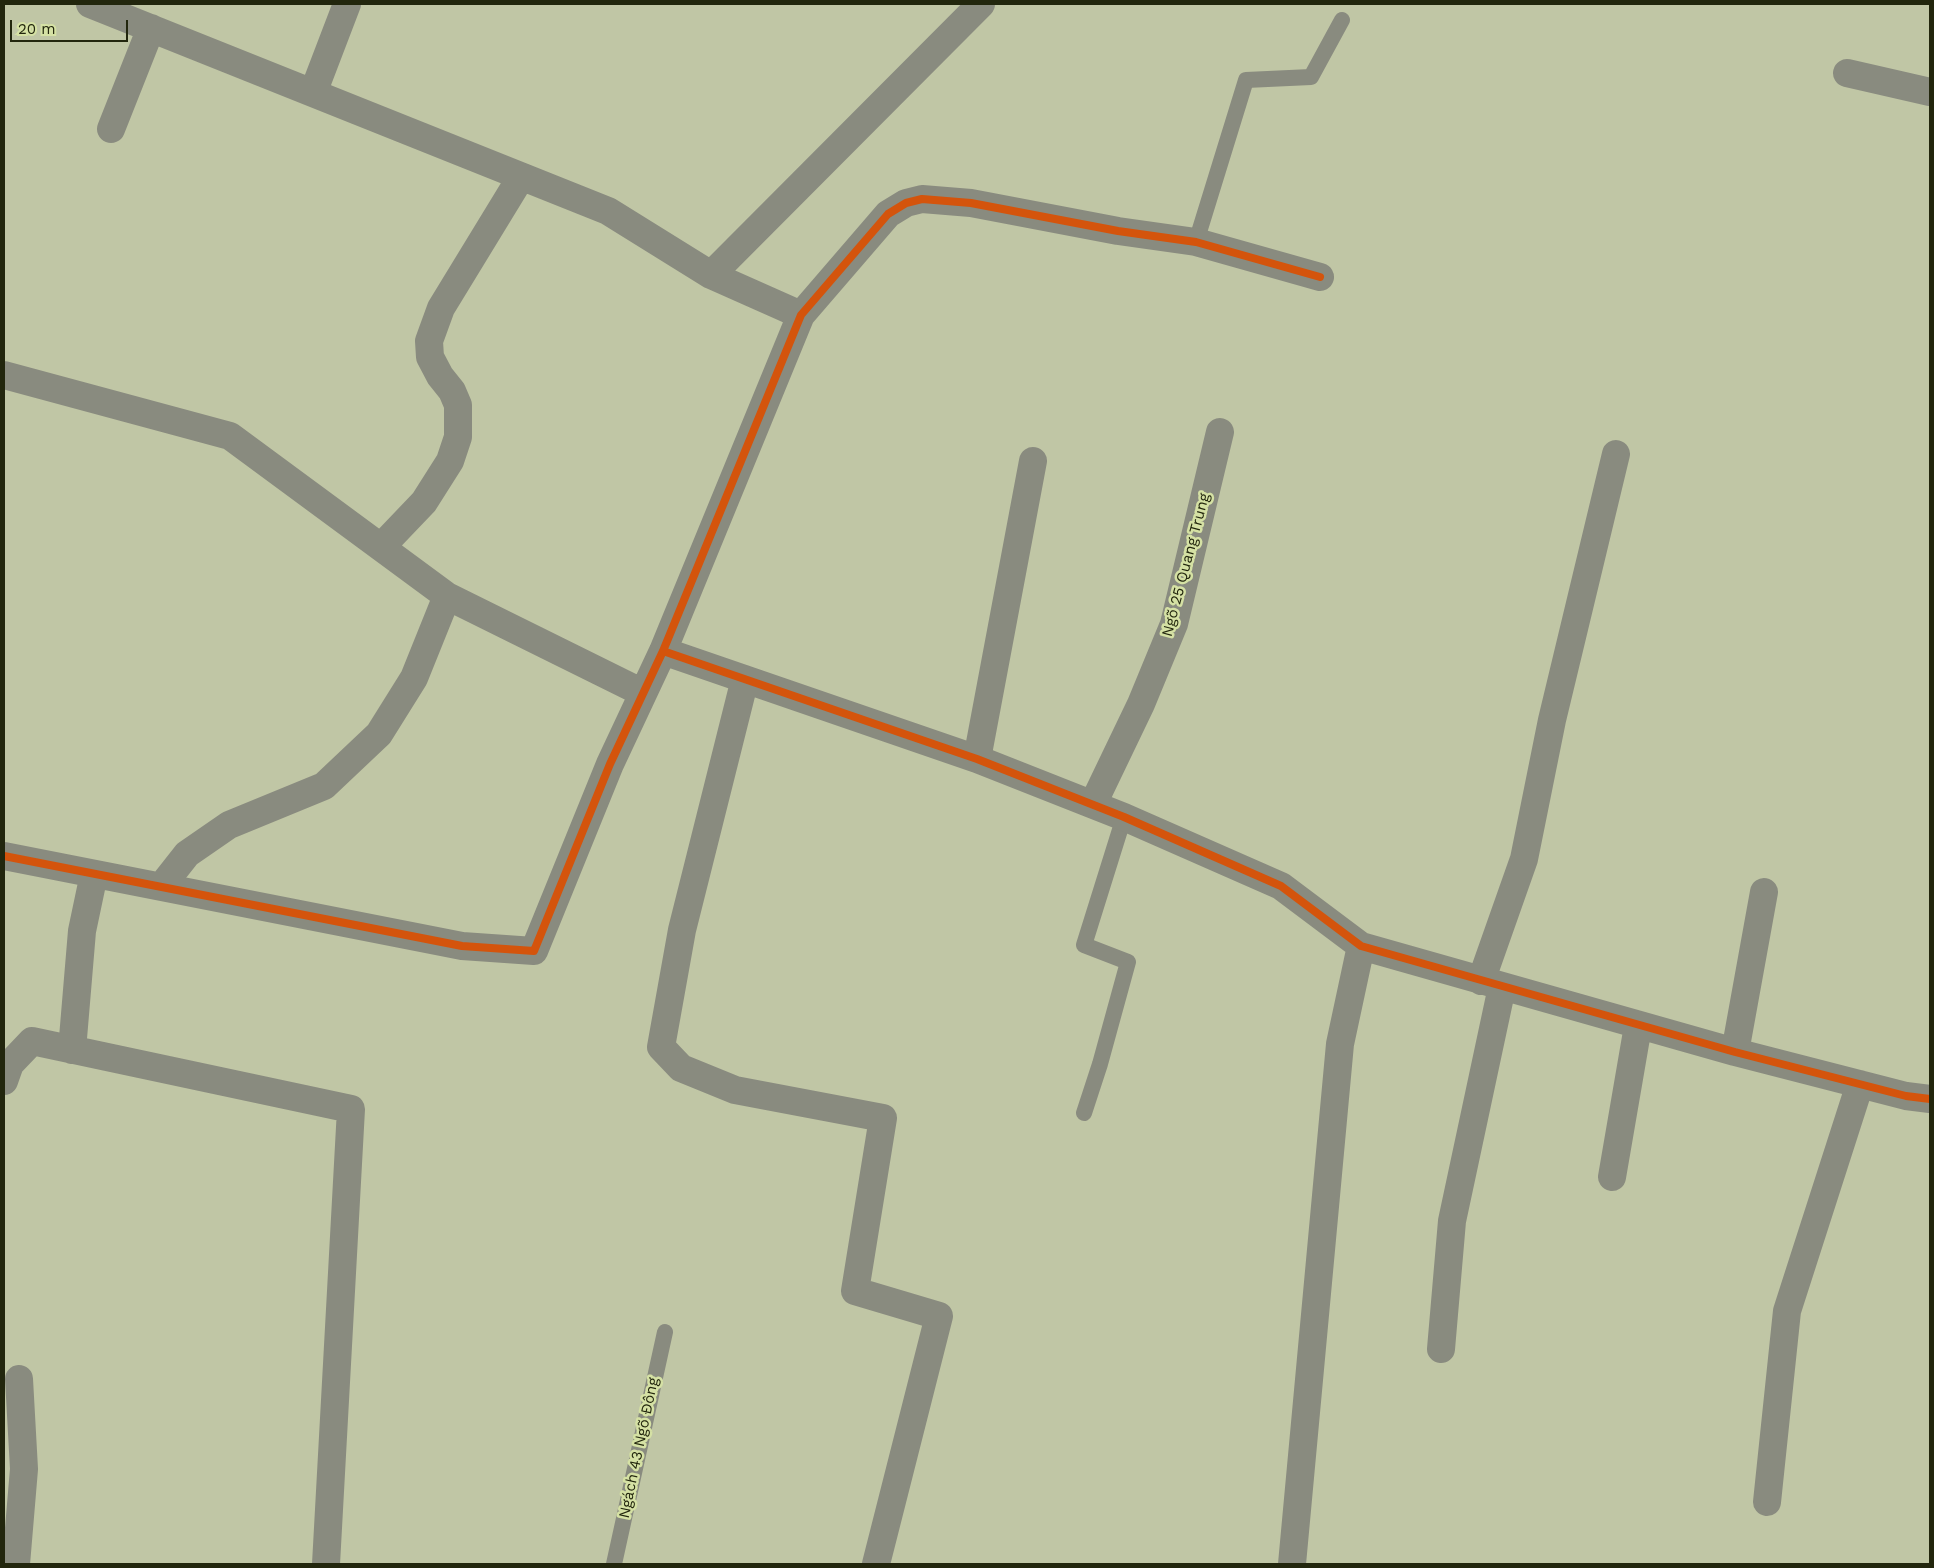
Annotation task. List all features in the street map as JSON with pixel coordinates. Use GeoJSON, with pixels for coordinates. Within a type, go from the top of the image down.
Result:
{"type":"FeatureCollection","features":[{"type":"Feature","properties":{"kind":"street"},"geometry":{"type":"LineString","coordinates":[[90,4],[608,212],[711,275],[801,315]]}},
{"type":"Feature","properties":{"kind":"street"},"geometry":{"type":"LineString","coordinates":[[312,93],[347,4]]}},
{"type":"Feature","properties":{"kind":"street"},"geometry":{"type":"LineString","coordinates":[[711,275],[981,4]]}},
{"type":"Feature","properties":{"kind":"street"},"geometry":{"type":"LineString","coordinates":[[111,129],[151,28]]}},
{"type":"Feature","properties":{"kind":"street"},"geometry":{"type":"LineString","coordinates":[[1847,73],[1930,92]]}},
{"type":"Feature","properties":{"kind":"street"},"geometry":{"type":"LineString","coordinates":[[381,548],[424,502],[450,461],[458,437],[458,405],[452,391],[440,376],[430,357],[429,341],[441,308],[521,177]]}},
{"type":"Feature","properties":{"kind":"street"},"geometry":{"type":"LineString","coordinates":[[4,856],[462,946],[534,951],[610,764],[663,651],[801,315],[888,214],[906,203],[922,199],[971,203],[1196,242],[1320,277]]}},
{"type":"Feature","properties":{"kind":"street"},"geometry":{"type":"LineString","coordinates":[[4,375],[230,436],[447,596],[643,693]]}},
{"type":"Feature","properties":{"kind":"street","name":"Ngõ 25 Quang Trung"},"geometry":{"type":"LineString","coordinates":[[1093,804],[1141,704],[1174,624],[1220,432]]}},
{"type":"Feature","properties":{"kind":"street"},"geometry":{"type":"LineString","coordinates":[[1440,1349],[1452,1221],[1491,984],[1524,858],[1552,720],[1616,454]]}},
{"type":"Feature","properties":{"kind":"street"},"geometry":{"type":"LineString","coordinates":[[977,759],[1033,460]]}},
{"type":"Feature","properties":{"kind":"street"},"geometry":{"type":"LineString","coordinates":[[160,887],[187,854],[194,849],[229,825],[324,786],[379,734],[414,678],[447,596]]}},
{"type":"Feature","properties":{"kind":"street"},"geometry":{"type":"LineString","coordinates":[[663,651],[977,759],[1124,817],[1281,886],[1361,946],[1638,1026],[1906,1096],[1930,1099]]}},
{"type":"Feature","properties":{"kind":"street"},"geometry":{"type":"LineString","coordinates":[[745,679],[682,930],[661,1047],[681,1068],[735,1090],[882,1118],[855,1291],[939,1316],[876,1564]]}},
{"type":"Feature","properties":{"kind":"street"},"geometry":{"type":"LineString","coordinates":[[72,1050],[82,931],[94,874]]}},
{"type":"Feature","properties":{"kind":"street"},"geometry":{"type":"LineString","coordinates":[[1735,1052],[1764,892]]}},
{"type":"Feature","properties":{"kind":"street"},"geometry":{"type":"LineString","coordinates":[[1292,1564],[1340,1044],[1361,946]]}},
{"type":"Feature","properties":{"kind":"street"},"geometry":{"type":"LineString","coordinates":[[1612,1177],[1638,1026]]}},
{"type":"Feature","properties":{"kind":"street"},"geometry":{"type":"LineString","coordinates":[[4,1080],[10,1064],[32,1041],[351,1109],[326,1564]]}},
{"type":"Feature","properties":{"kind":"street"},"geometry":{"type":"LineString","coordinates":[[1767,1502],[1787,1311],[1860,1084]]}},
{"type":"Feature","properties":{"kind":"street"},"geometry":{"type":"LineString","coordinates":[[16,1564],[24,1468],[19,1379]]}},
{"type":"Feature","properties":{"kind":"lane"},"geometry":{"type":"LineString","coordinates":[[1196,242],[1246,80],[1311,77],[1342,20]]}},
{"type":"Feature","properties":{"kind":"lane"},"geometry":{"type":"LineString","coordinates":[[1084,1113],[1100,1064],[1128,962],[1084,945],[1124,817]]}},
{"type":"Feature","properties":{"kind":"lane","name":"Ngách 43 Ngõ Đông"},"geometry":{"type":"LineString","coordinates":[[614,1564],[665,1332]]}},
{"type":"Feature","properties":{"kind":"cycle path"},"geometry":{"type":"LineString","coordinates":[[4,856],[462,946],[534,951],[610,764],[663,651],[801,315],[888,214],[906,203],[922,199],[971,203],[1118,231],[1196,242],[1320,277]]}},
{"type":"Feature","properties":{"kind":"cycle path"},"geometry":{"type":"LineString","coordinates":[[663,651],[977,759],[1124,817],[1281,886],[1361,946],[1735,1052],[1906,1096],[1930,1099]]}}]}
